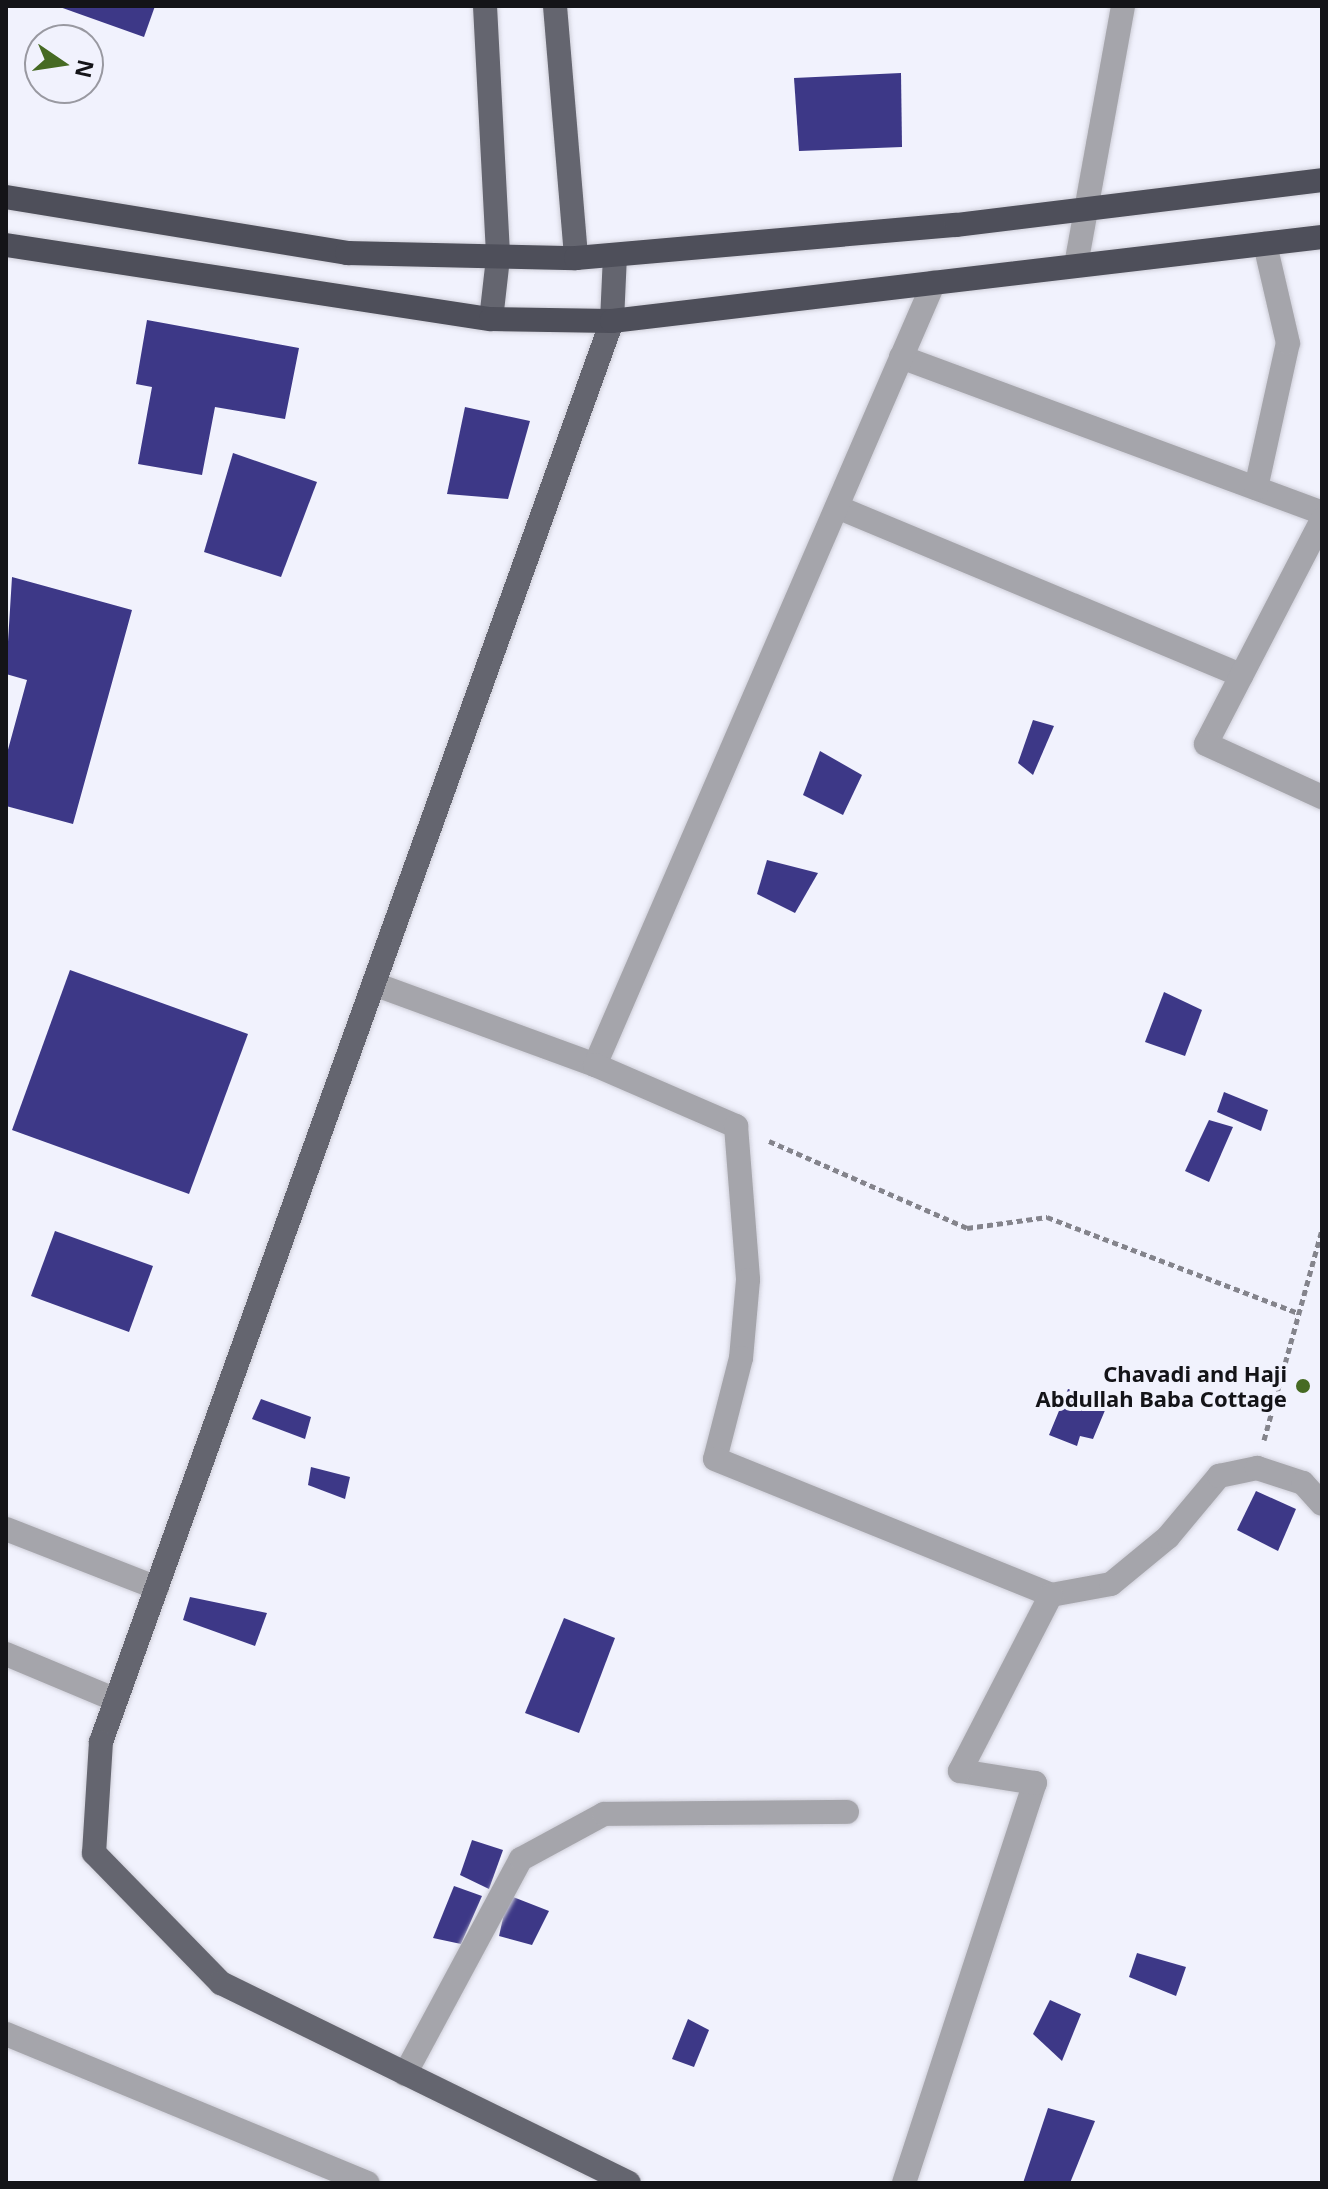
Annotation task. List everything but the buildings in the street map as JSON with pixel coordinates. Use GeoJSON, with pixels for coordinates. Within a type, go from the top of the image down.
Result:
{"type":"FeatureCollection","features":[{"type":"Feature","properties":{"kind":"highway"},"geometry":{"type":"LineString","coordinates":[[6,197],[347,253],[576,258],[1322,180]]}},
{"type":"Feature","properties":{"kind":"highway"},"geometry":{"type":"LineString","coordinates":[[6,245],[491,319],[612,321],[1322,237]]}},
{"type":"Feature","properties":{"kind":"main road"},"geometry":{"type":"LineString","coordinates":[[485,6],[498,258],[491,319]]}},
{"type":"Feature","properties":{"kind":"main road"},"geometry":{"type":"LineString","coordinates":[[555,6],[576,258]]}},
{"type":"Feature","properties":{"kind":"main road"},"geometry":{"type":"LineString","coordinates":[[615,255],[612,321],[101,1742],[94,1853],[221,1983],[629,2183]]}},
{"type":"Feature","properties":{"kind":"street"},"geometry":{"type":"LineString","coordinates":[[1076,265],[1123,6]]}},
{"type":"Feature","properties":{"kind":"street"},"geometry":{"type":"LineString","coordinates":[[1256,488],[1288,343],[1265,244]]}},
{"type":"Feature","properties":{"kind":"street"},"geometry":{"type":"LineString","coordinates":[[595,1065],[934,282]]}},
{"type":"Feature","properties":{"kind":"street"},"geometry":{"type":"LineString","coordinates":[[901,357],[1322,513]]}},
{"type":"Feature","properties":{"kind":"street"},"geometry":{"type":"LineString","coordinates":[[837,507],[1241,675]]}},
{"type":"Feature","properties":{"kind":"street"},"geometry":{"type":"LineString","coordinates":[[1322,520],[1206,744],[1322,797]]}},
{"type":"Feature","properties":{"kind":"street"},"geometry":{"type":"LineString","coordinates":[[374,984],[595,1065],[736,1126],[748,1280],[741,1358],[715,1459],[1051,1595],[1111,1584],[1168,1537],[1219,1476],[1257,1468],[1303,1483],[1322,1504]]}},
{"type":"Feature","properties":{"kind":"street"},"geometry":{"type":"LineString","coordinates":[[6,1529],[157,1588]]}},
{"type":"Feature","properties":{"kind":"street"},"geometry":{"type":"LineString","coordinates":[[904,2183],[1035,1783],[960,1771],[1051,1595]]}},
{"type":"Feature","properties":{"kind":"street"},"geometry":{"type":"LineString","coordinates":[[6,1654],[116,1700]]}},
{"type":"Feature","properties":{"kind":"street"},"geometry":{"type":"LineString","coordinates":[[405,2074],[521,1859],[604,1814],[847,1812]]}},
{"type":"Feature","properties":{"kind":"street"},"geometry":{"type":"LineString","coordinates":[[6,2034],[368,2183]]}},
{"type":"Feature","properties":{"kind":"path"},"geometry":{"type":"LineString","coordinates":[[736,1126],[967,1228],[1047,1217],[1299,1313]]}},
{"type":"Feature","properties":{"kind":"path"},"geometry":{"type":"LineString","coordinates":[[1257,1468],[1322,1229]]}},
{"type":"Feature","properties":{"kind":"place","name":"Chavadi and Haji Abdullah Baba Cottage"},"geometry":{"type":"Point","coordinates":[1303,1386]}}]}
